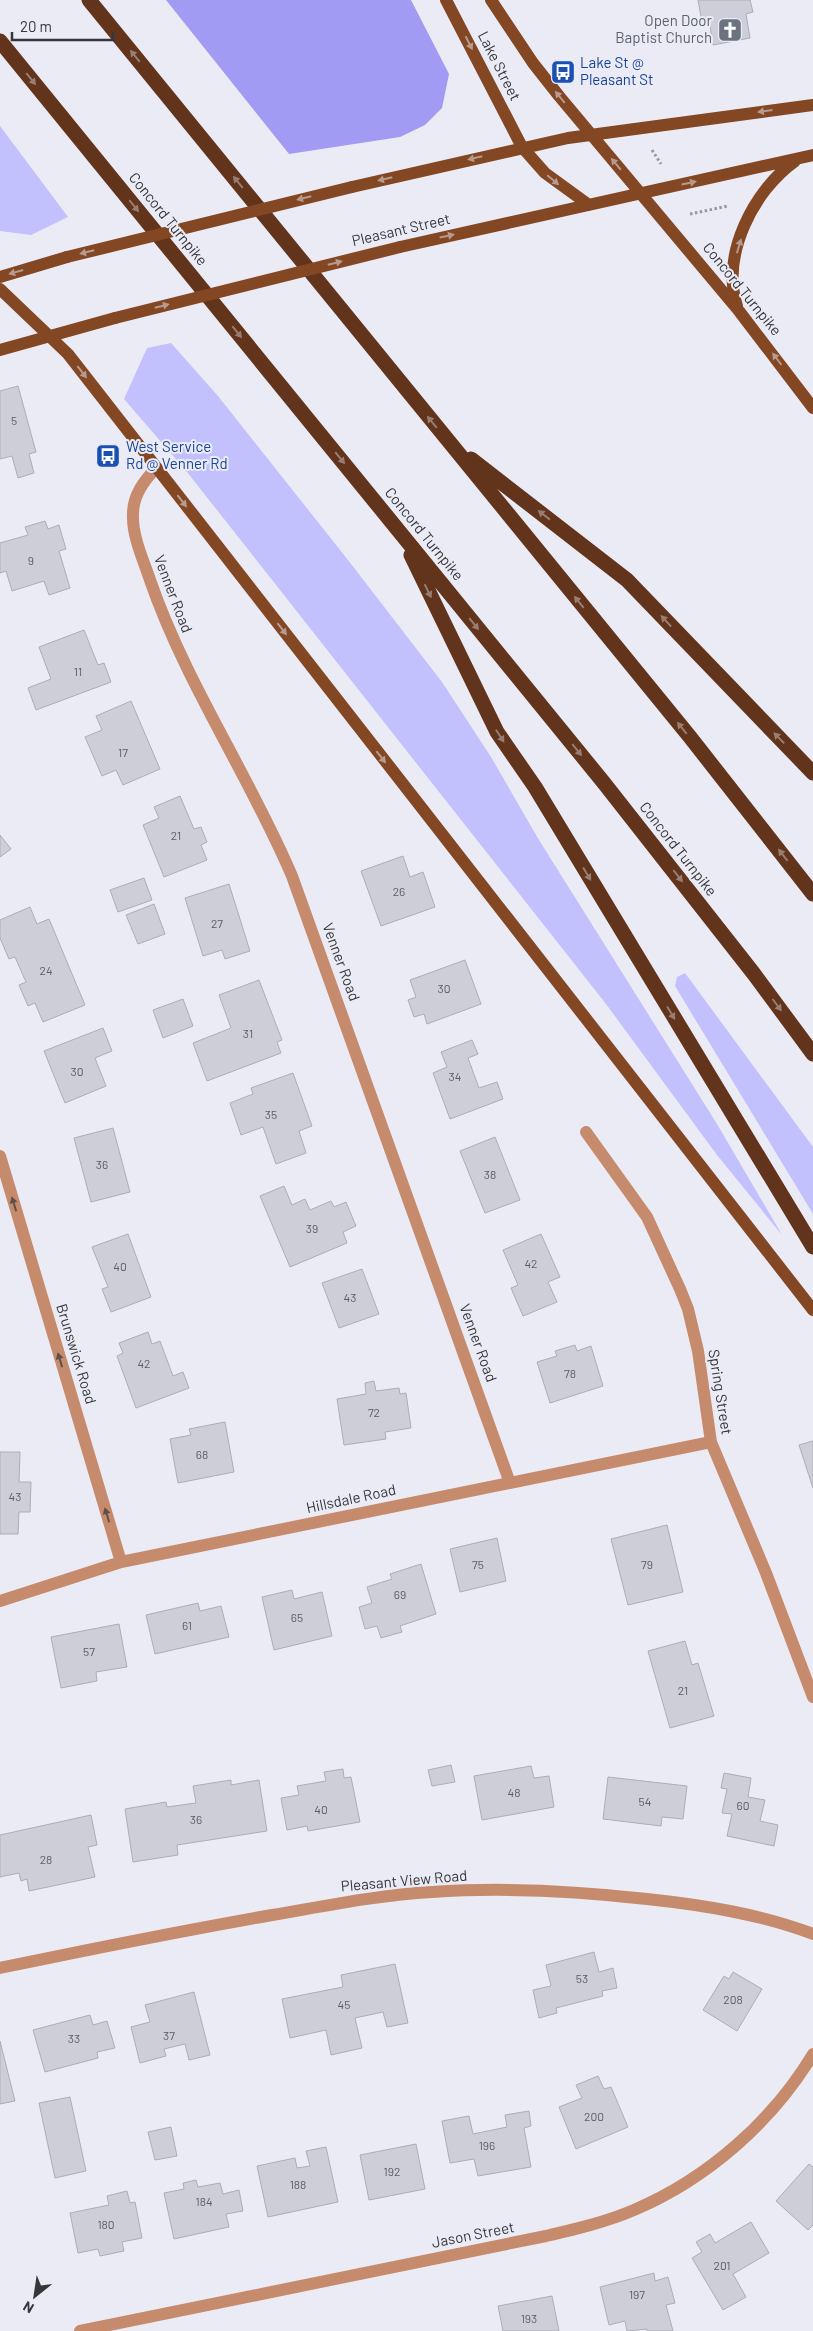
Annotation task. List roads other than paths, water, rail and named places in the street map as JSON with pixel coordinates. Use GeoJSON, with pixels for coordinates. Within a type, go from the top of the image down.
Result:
{"type":"FeatureCollection","features":[{"type":"Feature","properties":{"kind":"highway"},"geometry":{"type":"LineString","coordinates":[[89,0],[696,745],[813,894]]}},
{"type":"Feature","properties":{"kind":"highway","name":"Concord Turnpike"},"geometry":{"type":"LineString","coordinates":[[0,41],[680,878],[813,1054]]}},
{"type":"Feature","properties":{"kind":"highway"},"geometry":{"type":"LineString","coordinates":[[449,442],[627,580],[813,773]]}},
{"type":"Feature","properties":{"kind":"highway"},"geometry":{"type":"LineString","coordinates":[[399,531],[497,732],[535,787],[813,1247]]}},
{"type":"Feature","properties":{"kind":"main road","name":"Lake Street"},"geometry":{"type":"LineString","coordinates":[[446,0],[522,147],[558,184],[590,205]]}},
{"type":"Feature","properties":{"kind":"main road","name":"Lake Street"},"geometry":{"type":"LineString","coordinates":[[491,0],[533,63],[641,194]]}},
{"type":"Feature","properties":{"kind":"main road"},"geometry":{"type":"LineString","coordinates":[[0,277],[66,257],[522,147],[591,134],[813,105]]}},
{"type":"Feature","properties":{"kind":"main road","name":"Pleasant Street"},"geometry":{"type":"LineString","coordinates":[[0,350],[115,318],[400,247],[813,155]]}},
{"type":"Feature","properties":{"kind":"main road"},"geometry":{"type":"LineString","coordinates":[[739,311],[734,297],[733,274],[738,248],[746,224],[766,188],[781,172],[799,158]]}},
{"type":"Feature","properties":{"kind":"main road","name":"Concord Turnpike"},"geometry":{"type":"LineString","coordinates":[[641,194],[739,311],[813,408]]}},
{"type":"Feature","properties":{"kind":"main road"},"geometry":{"type":"LineString","coordinates":[[0,289],[68,354],[813,1310]]}},
{"type":"Feature","properties":{"kind":"street","name":"Venner Road"},"geometry":{"type":"LineString","coordinates":[[156,468],[139,490],[133,514],[137,543],[159,605],[189,674],[264,814],[292,876],[510,1483]]}},
{"type":"Feature","properties":{"kind":"street","name":"Spring Street"},"geometry":{"type":"LineString","coordinates":[[586,1132],[646,1217],[680,1289],[695,1337],[711,1442],[766,1574],[813,1697]]}},
{"type":"Feature","properties":{"kind":"street","name":"Brunswick Road"},"geometry":{"type":"LineString","coordinates":[[0,1156],[121,1562]]}},
{"type":"Feature","properties":{"kind":"street","name":"Hillsdale Road"},"geometry":{"type":"LineString","coordinates":[[0,1601],[121,1562],[711,1442]]}},
{"type":"Feature","properties":{"kind":"street","name":"Pleasant View Road"},"geometry":{"type":"LineString","coordinates":[[0,1968],[255,1918],[366,1899],[432,1892],[581,1891],[721,1910],[774,1921],[813,1934]]}},
{"type":"Feature","properties":{"kind":"street","name":"Jason Street"},"geometry":{"type":"LineString","coordinates":[[80,2331],[546,2236],[617,2217],[661,2196],[724,2155],[767,2114],[813,2054]]}},
{"type":"Feature","properties":{"kind":"place","name":"Open Door Baptist Church"},"geometry":{"type":"Point","coordinates":[730,30]}},
{"type":"Feature","properties":{"kind":"place","name":"Lake St @ Pleasant St"},"geometry":{"type":"Point","coordinates":[563,72]}},
{"type":"Feature","properties":{"kind":"place","name":"West Service Rd @ Venner Rd"},"geometry":{"type":"Point","coordinates":[108,456]}}]}
